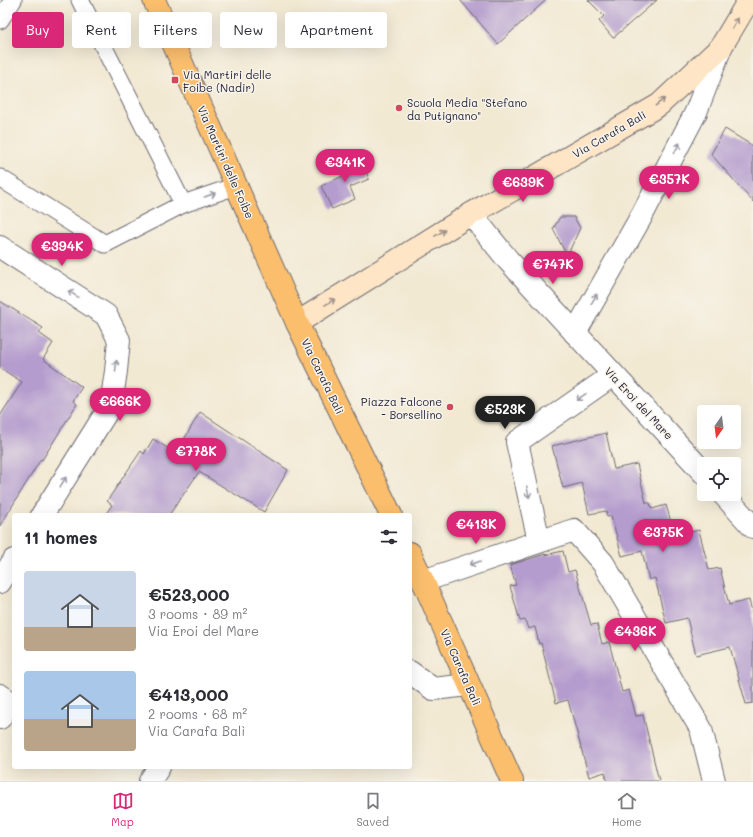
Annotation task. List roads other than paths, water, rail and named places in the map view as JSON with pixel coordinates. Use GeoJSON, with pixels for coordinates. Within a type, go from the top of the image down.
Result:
{"type":"FeatureCollection","features":[{"type":"Feature","properties":{"kind":"main road","name":"Via Martiri delle Foibe"},"geometry":{"type":"LineString","coordinates":[[154,0],[297,323]]}},
{"type":"Feature","properties":{"kind":"main road","name":"Via Carafa Bali"},"geometry":{"type":"LineString","coordinates":[[297,323],[471,214],[658,105],[721,47],[749,0]]}},
{"type":"Feature","properties":{"kind":"main road","name":"Via Carafa Balì"},"geometry":{"type":"LineString","coordinates":[[297,323],[390,513]]}},
{"type":"Feature","properties":{"kind":"main road","name":"Via Carafa Balì"},"geometry":{"type":"LineString","coordinates":[[412,558],[512,781]]}},
{"type":"Feature","properties":{"kind":"street"},"geometry":{"type":"LineString","coordinates":[[575,333],[641,217],[696,112],[721,47]]}},
{"type":"Feature","properties":{"kind":"street","name":"Via Eroi del Mare"},"geometry":{"type":"LineString","coordinates":[[471,214],[508,260],[697,466]]}},
{"type":"Feature","properties":{"kind":"street"},"geometry":{"type":"LineString","coordinates":[[0,247],[106,315],[118,340],[116,371],[111,405],[43,513]]}},
{"type":"Feature","properties":{"kind":"street"},"geometry":{"type":"LineString","coordinates":[[539,542],[517,442],[613,375]]}},
{"type":"Feature","properties":{"kind":"street"},"geometry":{"type":"LineString","coordinates":[[729,501],[753,527]]}},
{"type":"Feature","properties":{"kind":"street"},"geometry":{"type":"LineString","coordinates":[[423,581],[574,530],[603,563],[701,729],[714,781]]}},
{"type":"Feature","properties":{"kind":"street"},"geometry":{"type":"LineString","coordinates":[[0,582],[12,563]]}},
{"type":"Feature","properties":{"kind":"street"},"geometry":{"type":"LineString","coordinates":[[412,673],[433,689],[468,684]]}},
{"type":"Feature","properties":{"kind":"street"},"geometry":{"type":"LineString","coordinates":[[150,781],[158,769]]}},
{"type":"Feature","properties":{"kind":"lane"},"geometry":{"type":"LineString","coordinates":[[0,20],[13,0]]}},
{"type":"Feature","properties":{"kind":"lane"},"geometry":{"type":"LineString","coordinates":[[80,0],[183,204]]}},
{"type":"Feature","properties":{"kind":"lane"},"geometry":{"type":"LineString","coordinates":[[0,178],[105,244],[183,204],[236,186]]}},
{"type":"Feature","properties":{"kind":"place","name":"Via Martiri delle Foibe (Nadir)"},"geometry":{"type":"Point","coordinates":[175,80]}},
{"type":"Feature","properties":{"kind":"place","name":"Scuola Media \"Stefano da Putignano\""},"geometry":{"type":"Point","coordinates":[399,108]}},
{"type":"Feature","properties":{"kind":"place","name":"Piazza Falcone - Borsellino"},"geometry":{"type":"Point","coordinates":[450,407]}}]}
